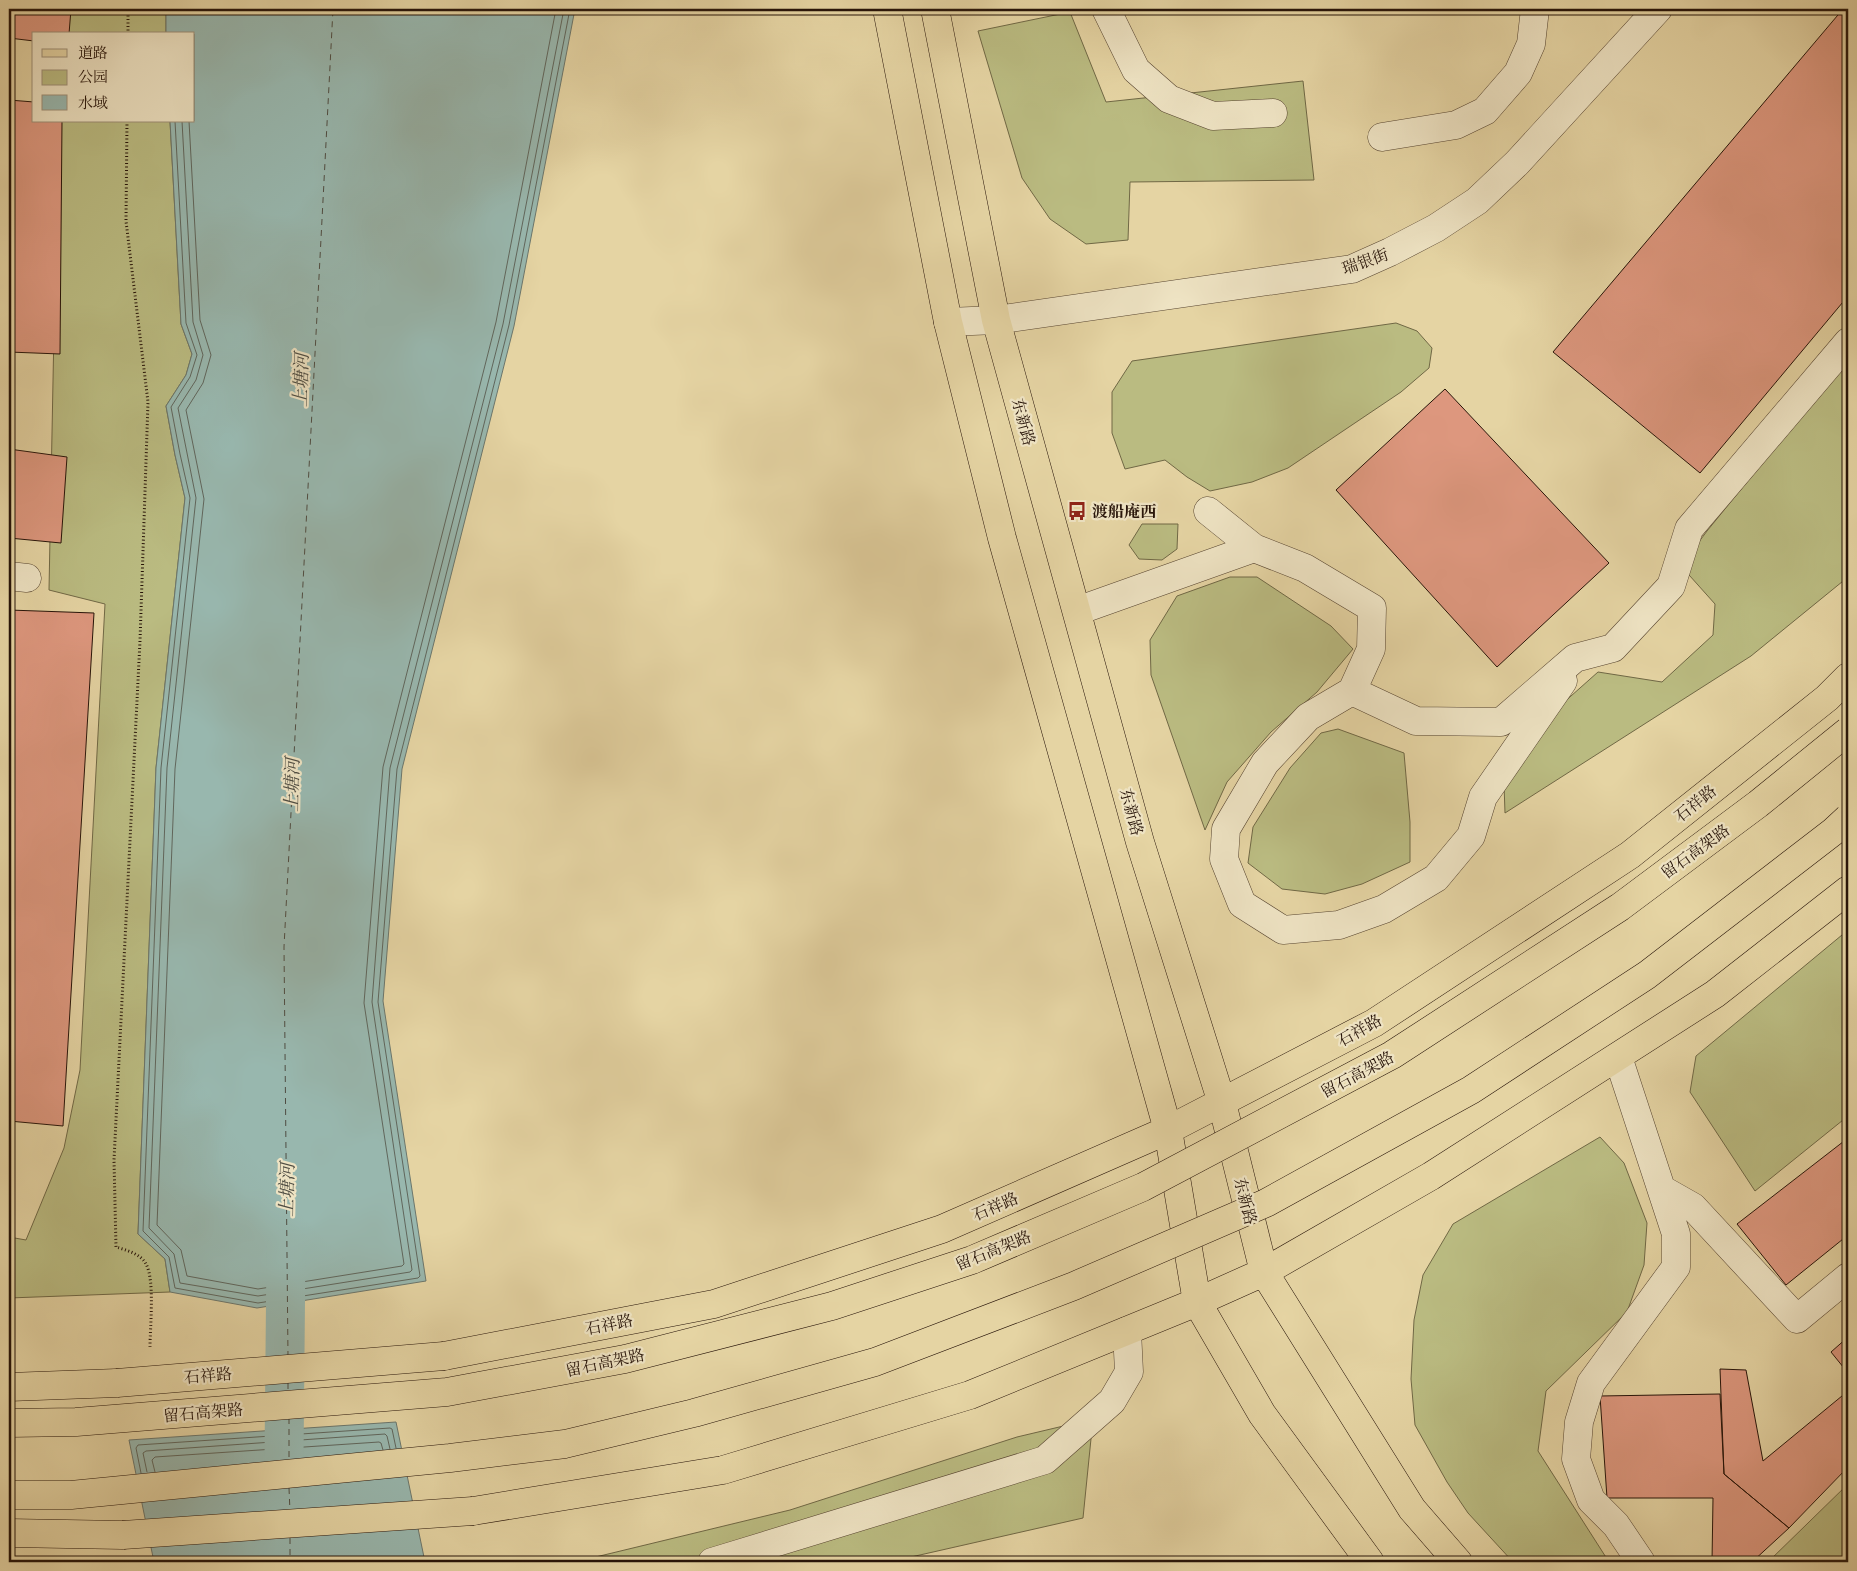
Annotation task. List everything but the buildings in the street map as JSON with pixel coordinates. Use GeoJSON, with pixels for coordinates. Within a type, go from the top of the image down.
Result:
{"type":"FeatureCollection","features":[{"type":"Feature","properties":{"kind":"main road"},"geometry":{"type":"LineString","coordinates":[[887,9],[948,322],[1002,538],[1168,1130],[1197,1302],[1262,1414],[1370,1562]]}},
{"type":"Feature","properties":{"kind":"main road","name":"东新路"},"geometry":{"type":"LineString","coordinates":[[935,9],[996,320],[1140,842],[1222,1103],[1264,1272],[1412,1509],[1458,1562]]}},
{"type":"Feature","properties":{"kind":"main road","name":"石祥路"},"geometry":{"type":"LineString","coordinates":[[9,1387],[118,1383],[444,1356],[714,1304],[942,1229],[1168,1130],[1374,1023],[1630,854],[1827,698],[1848,677]]}},
{"type":"Feature","properties":{"kind":"main road","name":"留石高架路"},"geometry":{"type":"LineString","coordinates":[[9,1423],[76,1422],[447,1392],[625,1359],[832,1306],[972,1260],[1143,1187],[1392,1055],[1620,906],[1758,804],[1848,730]]}},
{"type":"Feature","properties":{"kind":"main road"},"geometry":{"type":"LineString","coordinates":[[9,1495],[71,1496],[450,1458],[564,1444],[694,1413],[875,1362],[1074,1286],[1266,1203],[1471,1090],[1647,975],[1834,831],[1848,818]]}},
{"type":"Feature","properties":{"kind":"main road"},"geometry":{"type":"LineString","coordinates":[[9,1533],[123,1535],[473,1511],[723,1470],[970,1395],[1197,1302],[1264,1272],[1431,1176],[1715,994],[1848,890]]}},
{"type":"Feature","properties":{"kind":"street"},"geometry":{"type":"LineString","coordinates":[[1106,9],[1136,70],[1169,99],[1213,116],[1273,113]]}},
{"type":"Feature","properties":{"kind":"street"},"geometry":{"type":"LineString","coordinates":[[1382,137],[1456,125],[1484,111],[1518,73],[1532,44],[1535,9]]}},
{"type":"Feature","properties":{"kind":"street","name":"瑞银街"},"geometry":{"type":"LineString","coordinates":[[948,322],[996,320],[1352,269],[1436,228],[1477,201],[1517,163],[1658,9]]}},
{"type":"Feature","properties":{"kind":"street"},"geometry":{"type":"LineString","coordinates":[[1352,691],[1416,721],[1501,722],[1574,658],[1613,648],[1671,586],[1689,529],[1848,342]]}},
{"type":"Feature","properties":{"kind":"street"},"geometry":{"type":"LineString","coordinates":[[1208,511],[1254,548],[1305,568],[1372,608],[1371,649],[1352,691],[1308,717],[1265,763],[1226,829],[1224,859],[1242,904],[1283,930],[1339,925],[1384,909],[1436,878],[1471,836],[1483,797],[1565,678],[1574,658]]}},
{"type":"Feature","properties":{"kind":"street"},"geometry":{"type":"LineString","coordinates":[[1077,611],[1254,548]]}},
{"type":"Feature","properties":{"kind":"street"},"geometry":{"type":"LineString","coordinates":[[1618,1057],[1676,1234],[1676,1267],[1591,1383],[1579,1422],[1576,1459],[1592,1500],[1616,1525],[1641,1562]]}},
{"type":"Feature","properties":{"kind":"street"},"geometry":{"type":"LineString","coordinates":[[1663,1190],[1693,1206],[1797,1319],[1848,1277]]}},
{"type":"Feature","properties":{"kind":"street"},"geometry":{"type":"LineString","coordinates":[[712,1562],[1045,1460],[1112,1402],[1129,1372],[1126,1331]]}},
{"type":"Feature","properties":{"kind":"path"},"geometry":{"type":"LineString","coordinates":[[128,9],[128,32]]}},
{"type":"Feature","properties":{"kind":"path"},"geometry":{"type":"LineString","coordinates":[[127,122],[126,221],[148,402],[140,641],[114,1160],[116,1247],[134,1253],[146,1263],[150,1280],[150,1348]]}},
{"type":"Feature","properties":{"kind":"green space"},"geometry":{"type":"Polygon","coordinates":[[[69,9],[166,9],[166,32],[65,32],[69,9]]]}},
{"type":"Feature","properties":{"kind":"green space"},"geometry":{"type":"Polygon","coordinates":[[[1070,12],[1106,102],[1303,81],[1314,180],[1130,182],[1128,240],[1086,244],[1050,219],[1022,178],[978,31],[1070,12]]]}},
{"type":"Feature","properties":{"kind":"green space"},"geometry":{"type":"Polygon","coordinates":[[[58,122],[170,122],[181,324],[192,354],[186,375],[166,406],[185,498],[156,768],[138,1234],[165,1259],[170,1292],[9,1298],[9,1237],[26,1240],[64,1148],[80,1070],[105,604],[49,590],[58,122]]]}},
{"type":"Feature","properties":{"kind":"green space"},"geometry":{"type":"Polygon","coordinates":[[[1396,323],[1417,331],[1432,348],[1429,368],[1401,392],[1288,468],[1252,482],[1210,491],[1187,477],[1165,460],[1125,469],[1112,433],[1112,392],[1132,361],[1396,323]]]}},
{"type":"Feature","properties":{"kind":"green space"},"geometry":{"type":"Polygon","coordinates":[[[1848,358],[1848,577],[1751,656],[1505,813],[1504,784],[1517,744],[1598,672],[1662,682],[1713,635],[1715,604],[1681,566],[1707,531],[1848,358]]]}},
{"type":"Feature","properties":{"kind":"green space"},"geometry":{"type":"Polygon","coordinates":[[[1142,524],[1178,524],[1177,549],[1162,560],[1139,559],[1129,545],[1142,524]]]}},
{"type":"Feature","properties":{"kind":"green space"},"geometry":{"type":"Polygon","coordinates":[[[1230,577],[1257,577],[1331,626],[1353,649],[1317,692],[1271,732],[1227,782],[1205,830],[1151,675],[1150,640],[1177,596],[1230,577]]]}},
{"type":"Feature","properties":{"kind":"green space"},"geometry":{"type":"Polygon","coordinates":[[[1338,729],[1404,753],[1410,822],[1410,862],[1362,884],[1325,894],[1282,889],[1248,863],[1253,827],[1290,768],[1321,733],[1338,729]]]}},
{"type":"Feature","properties":{"kind":"green space"},"geometry":{"type":"Polygon","coordinates":[[[1848,930],[1848,1116],[1755,1191],[1690,1092],[1696,1056],[1848,930]]]}},
{"type":"Feature","properties":{"kind":"green space"},"geometry":{"type":"Polygon","coordinates":[[[1600,1137],[1624,1163],[1647,1223],[1644,1265],[1627,1312],[1546,1391],[1538,1451],[1609,1562],[1513,1562],[1468,1513],[1447,1482],[1415,1425],[1411,1379],[1414,1320],[1423,1275],[1453,1224],[1600,1137]]]}},
{"type":"Feature","properties":{"kind":"green space"},"geometry":{"type":"Polygon","coordinates":[[[1093,1419],[1083,1518],[889,1562],[575,1562],[790,1510],[1017,1437],[1093,1419]]]}},
{"type":"Feature","properties":{"kind":"green space"},"geometry":{"type":"Polygon","coordinates":[[[1848,1484],[1848,1562],[1768,1562],[1848,1484]]]}},
{"type":"Feature","properties":{"kind":"water"},"geometry":{"type":"Polygon","coordinates":[[[166,9],[575,9],[514,326],[402,769],[383,1001],[426,1281],[257,1308],[170,1292],[165,1259],[138,1234],[156,768],[185,498],[166,406],[186,375],[192,354],[181,324],[170,122],[195,122],[195,32],[166,32],[166,9]]]}},
{"type":"Feature","properties":{"kind":"water"},"geometry":{"type":"Polygon","coordinates":[[[396,1422],[425,1562],[154,1562],[129,1440],[396,1422]]]}},
{"type":"Feature","properties":{"kind":"waterway","name":"上塘河"},"geometry":{"type":"LineString","coordinates":[[283,1562],[286,1249]]}},
{"type":"Feature","properties":{"kind":"ferry route"},"geometry":{"type":"LineString","coordinates":[[288,1357],[284,947],[333,9]]}},
{"type":"Feature","properties":{"kind":"ferry route"},"geometry":{"type":"LineString","coordinates":[[288,1383],[288,1392]]}},
{"type":"Feature","properties":{"kind":"ferry route"},"geometry":{"type":"LineString","coordinates":[[289,1418],[289,1462]]}},
{"type":"Feature","properties":{"kind":"ferry route"},"geometry":{"type":"LineString","coordinates":[[289,1488],[290,1512]]}},
{"type":"Feature","properties":{"kind":"ferry route"},"geometry":{"type":"LineString","coordinates":[[290,1538],[290,1562]]}},
{"type":"Feature","properties":{"kind":"place","name":"渡船庵西"},"geometry":{"type":"Point","coordinates":[1077,511]}}]}
